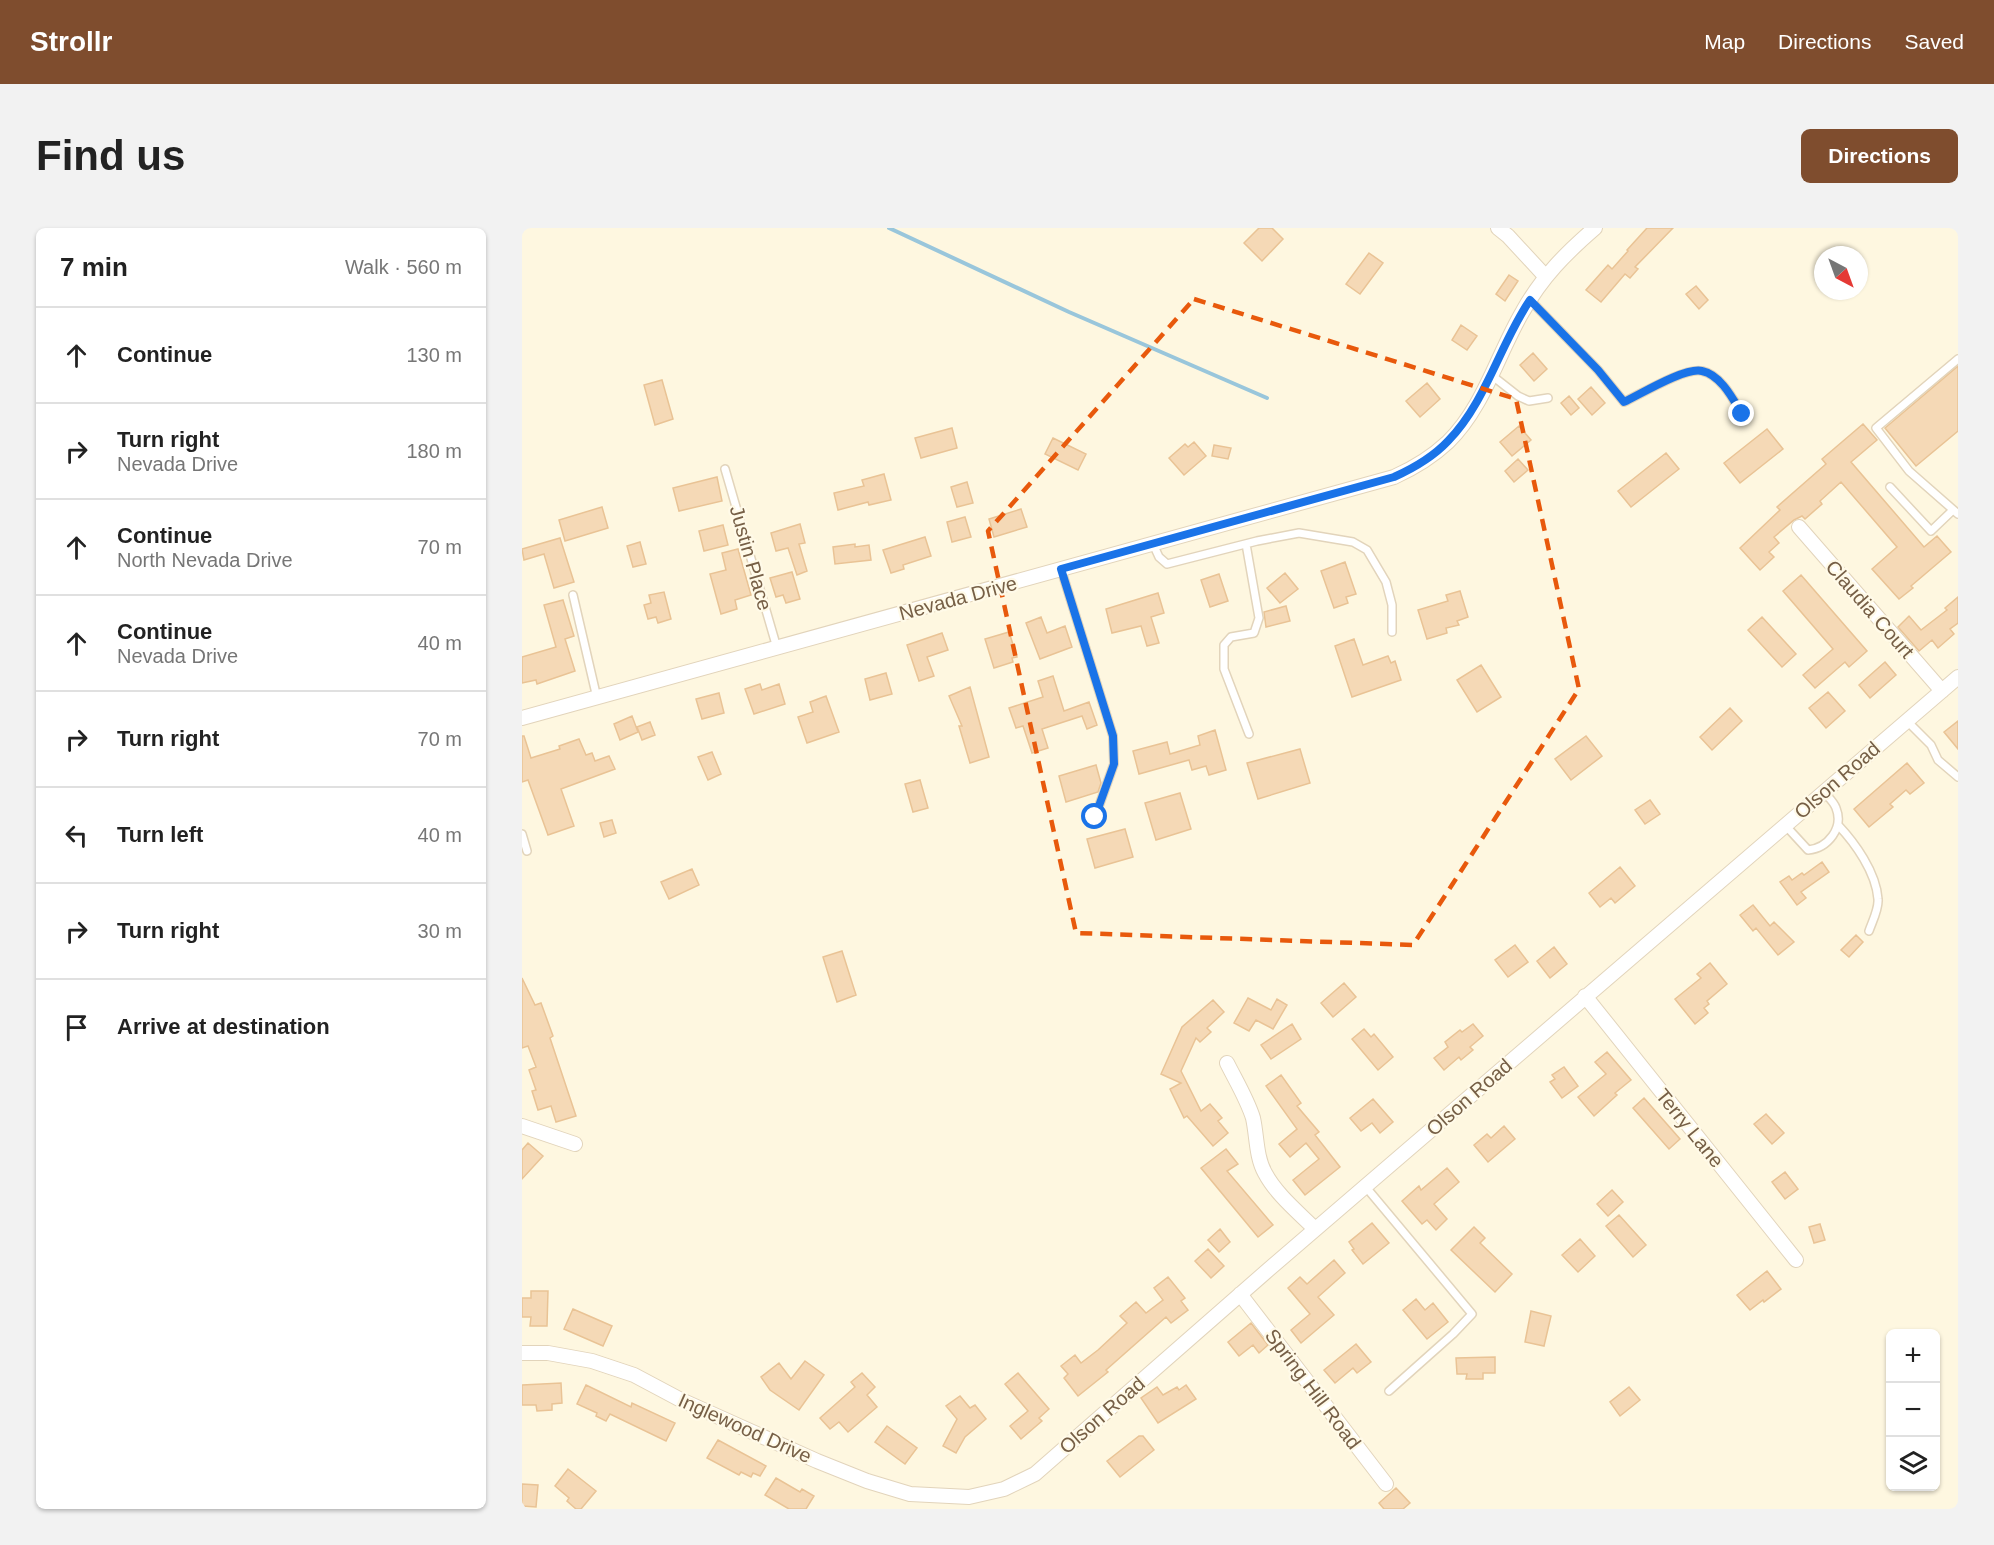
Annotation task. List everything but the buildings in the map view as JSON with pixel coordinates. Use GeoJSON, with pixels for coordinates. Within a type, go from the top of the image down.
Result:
{"type":"FeatureCollection","features":[{"type":"Feature","properties":{"kind":"street"},"geometry":{"type":"LineString","coordinates":[[1498,228],[1545,276]]}},
{"type":"Feature","properties":{"kind":"street"},"geometry":{"type":"LineString","coordinates":[[1490,374],[1545,276],[1595,228]]}},
{"type":"Feature","properties":{"kind":"street","name":"Nevada Drive"},"geometry":{"type":"LineString","coordinates":[[522,718],[1394,477],[1419,465],[1448,441],[1470,414],[1490,374]]}},
{"type":"Feature","properties":{"kind":"street","name":"Claudia Court"},"geometry":{"type":"LineString","coordinates":[[1799,527],[1942,691]]}},
{"type":"Feature","properties":{"kind":"street","name":"Olson Road"},"geometry":{"type":"LineString","coordinates":[[969,1497],[1004,1489],[1035,1474],[1315,1229],[1958,677]]}},
{"type":"Feature","properties":{"kind":"street","name":"Terry Lane"},"geometry":{"type":"LineString","coordinates":[[1585,996],[1796,1260]]}},
{"type":"Feature","properties":{"kind":"street"},"geometry":{"type":"LineString","coordinates":[[1227,1063],[1249,1105],[1264,1173],[1315,1229]]}},
{"type":"Feature","properties":{"kind":"street"},"geometry":{"type":"LineString","coordinates":[[522,1126],[575,1144]]}},
{"type":"Feature","properties":{"kind":"street","name":"Spring Hill Road"},"geometry":{"type":"LineString","coordinates":[[1240,1294],[1386,1484]]}},
{"type":"Feature","properties":{"kind":"street","name":"Inglewood Drive"},"geometry":{"type":"LineString","coordinates":[[522,1353],[548,1353],[592,1360],[634,1375],[691,1405],[817,1461],[877,1484],[910,1494],[969,1497]]}},
{"type":"Feature","properties":{"kind":"lane"},"geometry":{"type":"LineString","coordinates":[[1530,300],[1598,370],[1624,402],[1670,379],[1694,371],[1703,371],[1726,388],[1742,414]]}},
{"type":"Feature","properties":{"kind":"lane"},"geometry":{"type":"LineString","coordinates":[[1890,487],[1930,531],[1955,512],[1909,471],[1875,428],[1958,358]]}},
{"type":"Feature","properties":{"kind":"lane"},"geometry":{"type":"LineString","coordinates":[[1490,374],[1518,396],[1529,401],[1548,398]]}},
{"type":"Feature","properties":{"kind":"lane","name":"Justin Place"},"geometry":{"type":"LineString","coordinates":[[725,469],[777,648]]}},
{"type":"Feature","properties":{"kind":"lane"},"geometry":{"type":"LineString","coordinates":[[1153,544],[1159,557],[1167,564],[1299,533],[1353,542],[1367,550],[1386,582],[1392,605],[1392,633]]}},
{"type":"Feature","properties":{"kind":"lane"},"geometry":{"type":"LineString","coordinates":[[1246,544],[1259,618],[1254,633],[1232,637],[1224,645],[1224,669],[1249,734]]}},
{"type":"Feature","properties":{"kind":"lane"},"geometry":{"type":"LineString","coordinates":[[1061,569],[1113,736],[1114,764],[1095,817]]}},
{"type":"Feature","properties":{"kind":"lane"},"geometry":{"type":"LineString","coordinates":[[573,595],[597,698]]}},
{"type":"Feature","properties":{"kind":"lane"},"geometry":{"type":"LineString","coordinates":[[1907,721],[1931,745],[1938,760],[1958,777]]}},
{"type":"Feature","properties":{"kind":"lane"},"geometry":{"type":"LineString","coordinates":[[1785,825],[1808,850],[1824,845],[1836,831],[1839,819],[1836,806],[1824,792]]}},
{"type":"Feature","properties":{"kind":"lane"},"geometry":{"type":"LineString","coordinates":[[1838,825],[1851,838],[1869,867],[1878,900],[1869,931]]}},
{"type":"Feature","properties":{"kind":"lane"},"geometry":{"type":"LineString","coordinates":[[522,834],[527,851]]}},
{"type":"Feature","properties":{"kind":"lane"},"geometry":{"type":"LineString","coordinates":[[1365,1186],[1472,1314],[1389,1391]]}},
{"type":"Feature","properties":{"kind":"highlighted area"},"geometry":{"type":"Polygon","coordinates":[[[1194,299],[1516,399],[1579,689],[1413,945],[1076,933],[988,531],[1194,299]]]}},
{"type":"Feature","properties":{"kind":"waterway"},"geometry":{"type":"LineString","coordinates":[[889,228],[1069,312],[1267,398]]}},
{"type":"Feature","properties":{"kind":"route"},"geometry":{"type":"LineString","coordinates":[[1095,817],[1114,764],[1113,736],[1061,569],[1394,477],[1419,465],[1448,441],[1470,414],[1522,311],[1530,300],[1598,370],[1624,402],[1670,379],[1694,371],[1703,371],[1726,388],[1742,414]]}}]}
